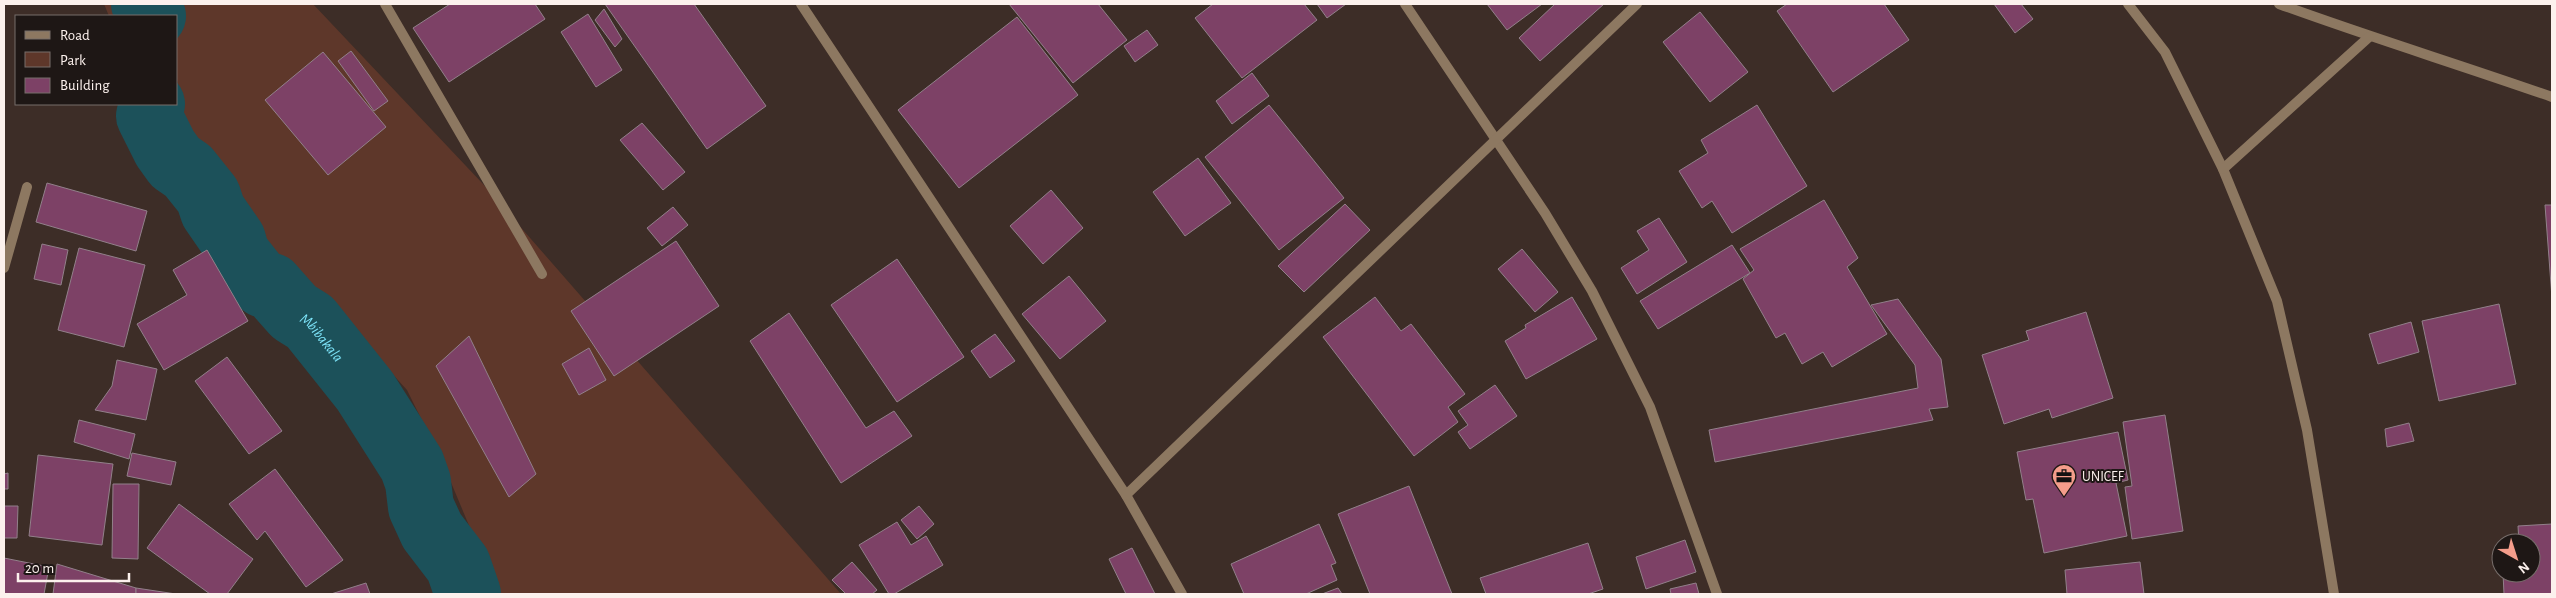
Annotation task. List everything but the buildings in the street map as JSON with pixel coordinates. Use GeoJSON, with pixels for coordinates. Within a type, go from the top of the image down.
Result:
{"type":"FeatureCollection","features":[{"type":"Feature","properties":{"kind":"street"},"geometry":{"type":"LineString","coordinates":[[386,4],[542,274]]}},
{"type":"Feature","properties":{"kind":"street"},"geometry":{"type":"LineString","coordinates":[[801,4],[1126,495],[1182,594]]}},
{"type":"Feature","properties":{"kind":"street"},"geometry":{"type":"LineString","coordinates":[[1405,4],[1546,213],[1592,291],[1650,406],[1717,594]]}},
{"type":"Feature","properties":{"kind":"street"},"geometry":{"type":"LineString","coordinates":[[1126,495],[1637,4]]}},
{"type":"Feature","properties":{"kind":"street"},"geometry":{"type":"LineString","coordinates":[[2128,4],[2165,52],[2223,169],[2277,301],[2307,430],[2334,594]]}},
{"type":"Feature","properties":{"kind":"street"},"geometry":{"type":"LineString","coordinates":[[2278,4],[2369,37],[2426,52],[2552,97]]}},
{"type":"Feature","properties":{"kind":"street"},"geometry":{"type":"LineString","coordinates":[[2223,169],[2369,37]]}},
{"type":"Feature","properties":{"kind":"street"},"geometry":{"type":"LineString","coordinates":[[4,268],[27,186]]}},
{"type":"Feature","properties":{"kind":"green space","name":"Mbibakala"},"geometry":{"type":"Polygon","coordinates":[[[104,4],[313,4],[483,184],[841,594],[495,594],[486,566],[442,461],[407,390],[334,310],[269,248],[210,222],[192,155],[178,84],[178,15],[109,15],[104,4]]]}},
{"type":"Feature","properties":{"kind":"waterway","name":"Mbibakala"},"geometry":{"type":"LineString","coordinates":[[144,4],[152,15]]}},
{"type":"Feature","properties":{"kind":"waterway","name":"Mbibakala"},"geometry":{"type":"LineString","coordinates":[[152,105],[149,116],[165,148],[175,162],[188,171],[208,196],[213,211],[233,240],[237,254],[256,278],[264,285],[271,286],[294,312],[310,322],[365,391],[412,465],[418,482],[421,507],[432,531],[458,565],[468,594]]}},
{"type":"Feature","properties":{"kind":"place","name":"UNICEF"},"geometry":{"type":"Point","coordinates":[2064,497]}}]}
